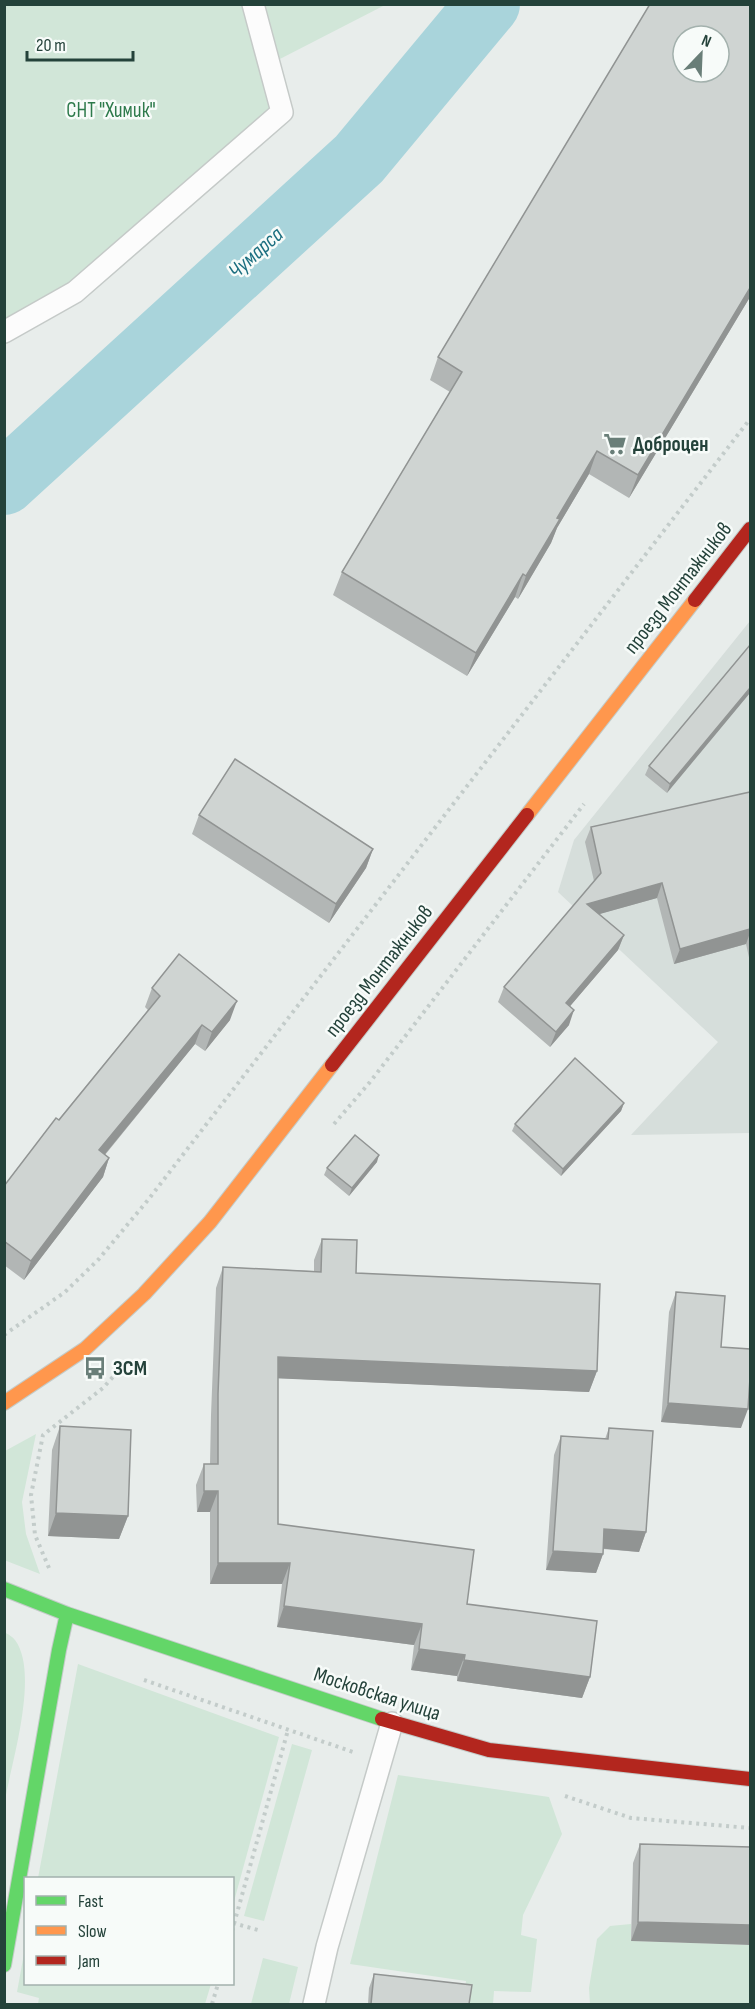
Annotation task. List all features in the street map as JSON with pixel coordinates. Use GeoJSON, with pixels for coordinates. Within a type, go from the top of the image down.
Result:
{"type":"FeatureCollection","features":[{"type":"Feature","properties":{"kind":"main road","name":"проезд Монтажников"},"geometry":{"type":"LineString","coordinates":[[4,1403],[85,1348],[144,1294],[210,1222],[750,529]]}},
{"type":"Feature","properties":{"kind":"main road","name":"Московская улица"},"geometry":{"type":"LineString","coordinates":[[4,1589],[68,1614],[392,1723],[489,1750],[750,1779]]}},
{"type":"Feature","properties":{"kind":"main road"},"geometry":{"type":"LineString","coordinates":[[4,1965],[13,1859],[68,1614]]}},
{"type":"Feature","properties":{"kind":"lane"},"geometry":{"type":"LineString","coordinates":[[4,332],[75,292],[282,112],[253,4]]}},
{"type":"Feature","properties":{"kind":"lane"},"geometry":{"type":"LineString","coordinates":[[315,2004],[327,1947],[392,1723]]}},
{"type":"Feature","properties":{"kind":"path"},"geometry":{"type":"LineString","coordinates":[[4,1335],[65,1292],[98,1260],[148,1200],[750,419]]}},
{"type":"Feature","properties":{"kind":"path"},"geometry":{"type":"LineString","coordinates":[[135,1677],[288,1730],[234,1923],[258,1930]]}},
{"type":"Feature","properties":{"kind":"path"},"geometry":{"type":"LineString","coordinates":[[212,2004],[217,1985]]}},
{"type":"Feature","properties":{"kind":"shaded area"},"geometry":{"type":"Polygon","coordinates":[[[750,621],[750,1133],[631,1135],[718,1042],[558,892],[574,840],[750,621]]]}},
{"type":"Feature","properties":{"kind":"green space","name":"СНТ \"Химик\""},"geometry":{"type":"Polygon","coordinates":[[[4,5],[385,5],[276,61],[285,102],[55,298],[5,327],[4,5]]]}},
{"type":"Feature","properties":{"kind":"green space"},"geometry":{"type":"Polygon","coordinates":[[[36,1434],[22,1502],[26,1534],[40,1574],[4,1560],[5,1451],[36,1434]]]}},
{"type":"Feature","properties":{"kind":"green space"},"geometry":{"type":"Polygon","coordinates":[[[4,1632],[15,1640],[22,1654],[25,1673],[22,1716],[5,1797],[4,1632]]]}},
{"type":"Feature","properties":{"kind":"green space"},"geometry":{"type":"Polygon","coordinates":[[[78,1664],[279,1737],[234,1901],[234,1877],[38,1877],[78,1664]]]}},
{"type":"Feature","properties":{"kind":"green space"},"geometry":{"type":"Polygon","coordinates":[[[292,1744],[312,1750],[264,1921],[244,1916],[292,1744]]]}},
{"type":"Feature","properties":{"kind":"green space"},"geometry":{"type":"Polygon","coordinates":[[[398,1775],[549,1797],[562,1834],[523,1915],[521,1935],[537,1939],[531,1992],[494,1991],[493,2004],[466,2004],[464,1998],[466,1981],[350,1964],[398,1775]]]}},
{"type":"Feature","properties":{"kind":"green space"},"geometry":{"type":"Polygon","coordinates":[[[631,1924],[631,1941],[750,1945],[750,2004],[590,2004],[589,1988],[597,1939],[610,1926],[631,1924]]]}},
{"type":"Feature","properties":{"kind":"green space"},"geometry":{"type":"Polygon","coordinates":[[[24,1954],[24,1985],[211,1985],[205,2004],[38,2004],[39,1998],[17,1992],[24,1954]]]}},
{"type":"Feature","properties":{"kind":"green space"},"geometry":{"type":"Polygon","coordinates":[[[263,1958],[298,1967],[289,2004],[251,2004],[263,1958]]]}},
{"type":"Feature","properties":{"kind":"building"},"geometry":{"type":"Polygon","coordinates":[[[650,4],[750,4],[750,288],[638,475],[597,451],[526,576],[523,574],[476,653],[342,572],[462,372],[438,357],[650,4]]]}},
{"type":"Feature","properties":{"kind":"building"},"geometry":{"type":"Polygon","coordinates":[[[750,645],[750,688],[670,784],[649,766],[750,645]]]}},
{"type":"Feature","properties":{"kind":"building"},"geometry":{"type":"Polygon","coordinates":[[[235,759],[373,849],[336,904],[199,815],[235,759]]]}},
{"type":"Feature","properties":{"kind":"building"},"geometry":{"type":"Polygon","coordinates":[[[750,792],[750,929],[680,949],[662,883],[587,904],[624,935],[566,1003],[574,1010],[556,1032],[504,987],[601,873],[591,827],[750,792]]]}},
{"type":"Feature","properties":{"kind":"building"},"geometry":{"type":"Polygon","coordinates":[[[179,954],[237,1001],[212,1032],[202,1025],[99,1150],[109,1158],[31,1261],[4,1241],[4,1186],[56,1118],[59,1120],[160,996],[152,988],[179,954]]]}},
{"type":"Feature","properties":{"kind":"building"},"geometry":{"type":"Polygon","coordinates":[[[575,1058],[624,1103],[563,1169],[515,1124],[575,1058]]]}},
{"type":"Feature","properties":{"kind":"building"},"geometry":{"type":"Polygon","coordinates":[[[355,1135],[379,1155],[352,1188],[327,1168],[355,1135]]]}},
{"type":"Feature","properties":{"kind":"building"},"geometry":{"type":"Polygon","coordinates":[[[322,1239],[357,1240],[356,1273],[600,1284],[597,1371],[278,1357],[278,1524],[474,1550],[467,1604],[597,1621],[590,1677],[464,1660],[465,1655],[419,1649],[422,1624],[284,1606],[290,1563],[218,1563],[218,1491],[204,1491],[204,1464],[218,1464],[223,1267],[321,1272],[322,1239]]]}},
{"type":"Feature","properties":{"kind":"building"},"geometry":{"type":"Polygon","coordinates":[[[676,1292],[725,1296],[721,1347],[750,1349],[748,1409],[668,1403],[676,1292]]]}},
{"type":"Feature","properties":{"kind":"building"},"geometry":{"type":"Polygon","coordinates":[[[60,1426],[131,1430],[128,1516],[56,1513],[60,1426]]]}},
{"type":"Feature","properties":{"kind":"building"},"geometry":{"type":"Polygon","coordinates":[[[609,1428],[653,1431],[646,1532],[604,1529],[603,1554],[553,1551],[561,1436],[608,1439],[609,1428]]]}},
{"type":"Feature","properties":{"kind":"building"},"geometry":{"type":"Polygon","coordinates":[[[640,1844],[750,1847],[750,1925],[638,1922],[640,1844]]]}},
{"type":"Feature","properties":{"kind":"building"},"geometry":{"type":"Polygon","coordinates":[[[374,1974],[472,1985],[469,2004],[371,2004],[374,1974]]]}},
{"type":"Feature","properties":{"kind":"waterway","name":"Чумарса"},"geometry":{"type":"LineString","coordinates":[[4,483],[359,159],[488,4]]}},
{"type":"Feature","properties":{"kind":"traffic: fast"},"geometry":{"type":"LineString","coordinates":[[4,1589],[67,1614],[382,1719]]}},
{"type":"Feature","properties":{"kind":"traffic: fast"},"geometry":{"type":"LineString","coordinates":[[4,1965],[67,1614]]}},
{"type":"Feature","properties":{"kind":"traffic: slow"},"geometry":{"type":"LineString","coordinates":[[527,815],[695,600]]}},
{"type":"Feature","properties":{"kind":"traffic: slow"},"geometry":{"type":"LineString","coordinates":[[4,1403],[85,1349],[144,1294],[210,1222],[332,1065]]}},
{"type":"Feature","properties":{"kind":"traffic: jam"},"geometry":{"type":"LineString","coordinates":[[695,600],[750,529]]}},
{"type":"Feature","properties":{"kind":"traffic: jam"},"geometry":{"type":"LineString","coordinates":[[332,1065],[527,815]]}},
{"type":"Feature","properties":{"kind":"traffic: jam"},"geometry":{"type":"LineString","coordinates":[[382,1719],[489,1750],[750,1779]]}},
{"type":"Feature","properties":{"kind":"place","name":"Доброцен"},"geometry":{"type":"Point","coordinates":[615,444]}},
{"type":"Feature","properties":{"kind":"place","name":"ЗСМ"},"geometry":{"type":"Point","coordinates":[95,1368]}}]}
